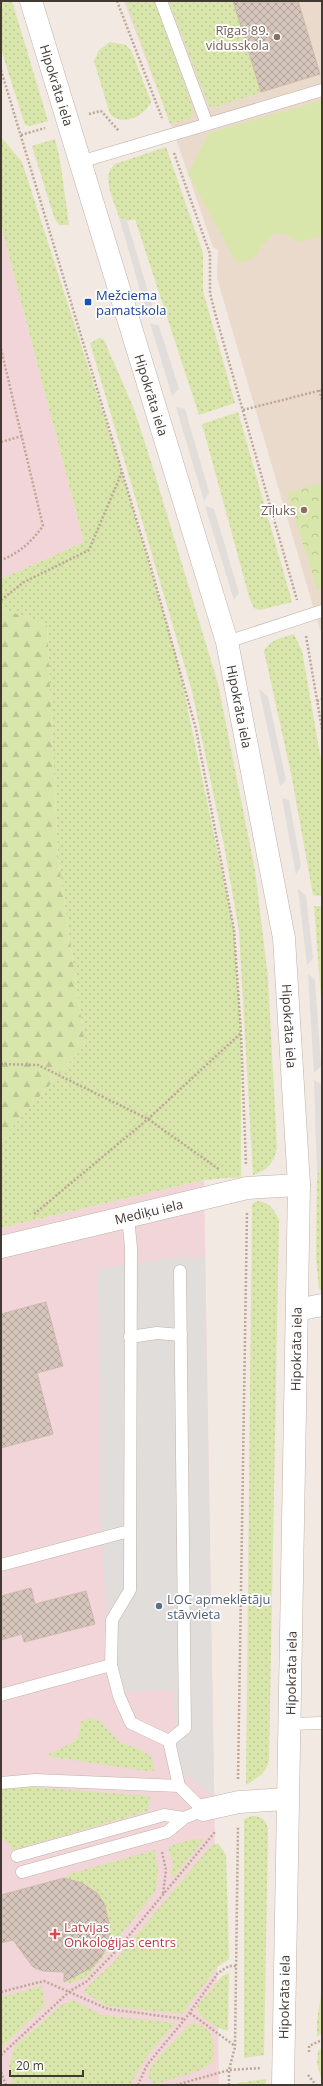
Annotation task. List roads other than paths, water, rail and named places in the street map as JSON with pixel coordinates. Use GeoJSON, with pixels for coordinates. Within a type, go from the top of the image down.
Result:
{"type":"FeatureCollection","features":[{"type":"Feature","properties":{"kind":"street","name":"Hipokrāta iela"},"geometry":{"type":"LineString","coordinates":[[31,1],[227,642],[284,938],[299,1186],[283,2085]]}},
{"type":"Feature","properties":{"kind":"street","name":"Mediķu iela"},"geometry":{"type":"LineString","coordinates":[[1,1247],[247,1188],[299,1186]]}},
{"type":"Feature","properties":{"kind":"street"},"geometry":{"type":"LineString","coordinates":[[297,1310],[322,1305]]}},
{"type":"Feature","properties":{"kind":"street"},"geometry":{"type":"LineString","coordinates":[[194,1814],[239,1802],[287,1799]]}},
{"type":"Feature","properties":{"kind":"lane"},"geometry":{"type":"LineString","coordinates":[[161,1],[207,124]]}},
{"type":"Feature","properties":{"kind":"lane"},"geometry":{"type":"LineString","coordinates":[[80,162],[322,90]]}},
{"type":"Feature","properties":{"kind":"lane"},"geometry":{"type":"LineString","coordinates":[[227,642],[302,616],[322,611]]}},
{"type":"Feature","properties":{"kind":"lane"},"geometry":{"type":"LineString","coordinates":[[128,1217],[131,1248],[130,1590],[112,1620],[111,1665],[119,1696],[131,1723],[169,1741]]}},
{"type":"Feature","properties":{"kind":"lane"},"geometry":{"type":"LineString","coordinates":[[169,1741],[185,1728],[180,1271]]}},
{"type":"Feature","properties":{"kind":"lane"},"geometry":{"type":"LineString","coordinates":[[130,1337],[157,1333],[181,1335]]}},
{"type":"Feature","properties":{"kind":"lane"},"geometry":{"type":"LineString","coordinates":[[1,1565],[129,1530]]}},
{"type":"Feature","properties":{"kind":"lane"},"geometry":{"type":"LineString","coordinates":[[1,1695],[111,1665]]}},
{"type":"Feature","properties":{"kind":"lane"},"geometry":{"type":"LineString","coordinates":[[290,1724],[322,1723]]}},
{"type":"Feature","properties":{"kind":"lane"},"geometry":{"type":"LineString","coordinates":[[169,1741],[180,1786],[194,1814]]}},
{"type":"Feature","properties":{"kind":"lane"},"geometry":{"type":"LineString","coordinates":[[1,1783],[35,1780],[180,1786]]}},
{"type":"Feature","properties":{"kind":"lane"},"geometry":{"type":"LineString","coordinates":[[18,1856],[164,1815],[194,1814]]}},
{"type":"Feature","properties":{"kind":"lane"},"geometry":{"type":"LineString","coordinates":[[22,1872],[167,1832],[194,1814]]}},
{"type":"Feature","properties":{"kind":"place","name":"Rīgas 89. vidusskola"},"geometry":{"type":"Point","coordinates":[277,37]}},
{"type":"Feature","properties":{"kind":"place","name":"Mežciema pamatskola"},"geometry":{"type":"Point","coordinates":[88,302]}},
{"type":"Feature","properties":{"kind":"place","name":"Zīļuks"},"geometry":{"type":"Point","coordinates":[304,510]}},
{"type":"Feature","properties":{"kind":"place","name":"LOC apmeklētāju stāvvieta"},"geometry":{"type":"Point","coordinates":[159,1606]}},
{"type":"Feature","properties":{"kind":"place","name":"Latvijas Onkoloģijas centrs"},"geometry":{"type":"Point","coordinates":[55,1934]}}]}
